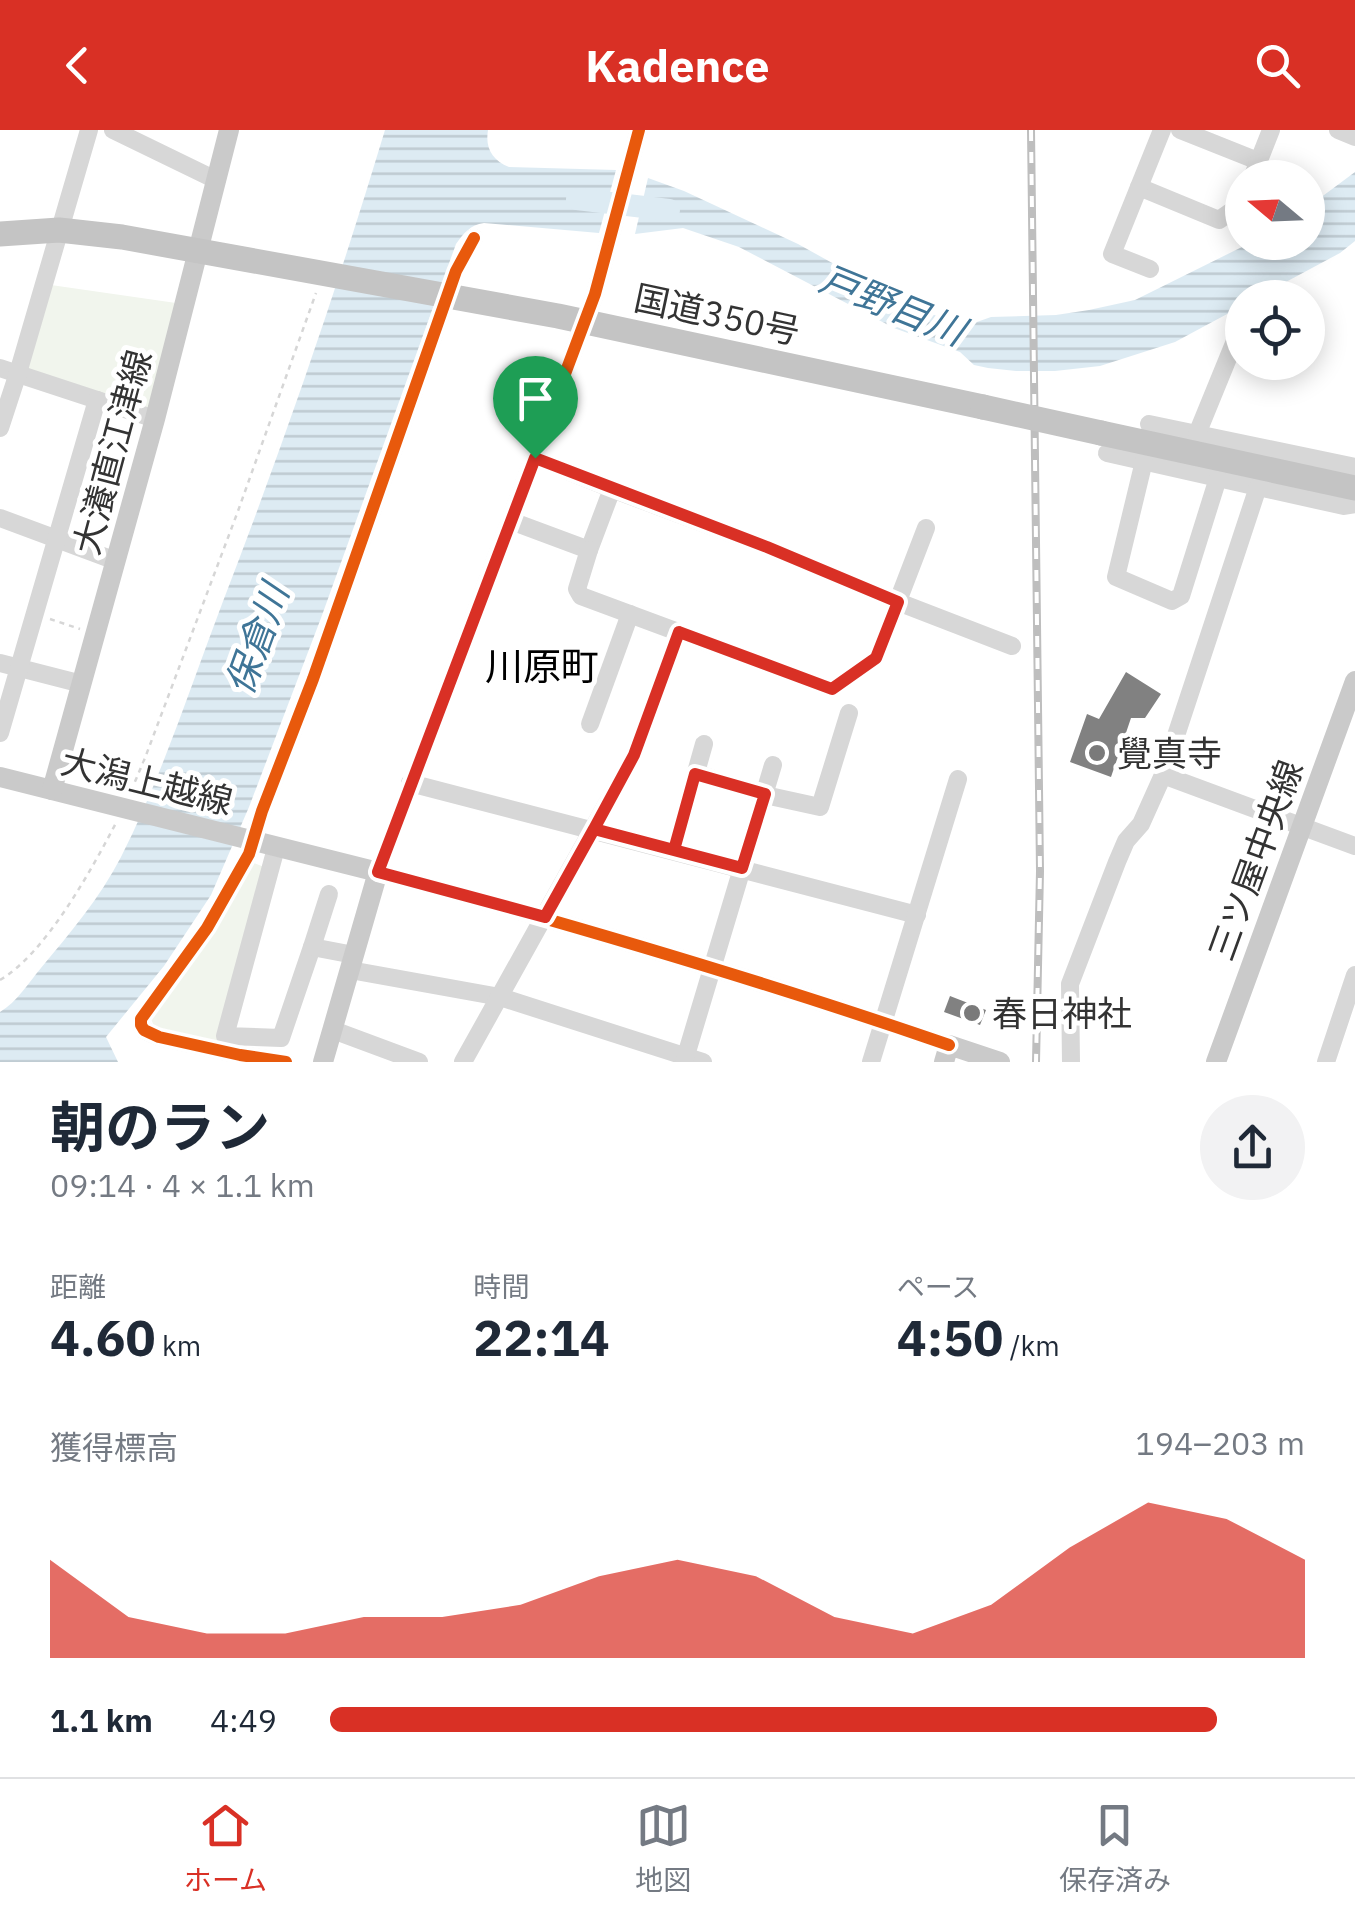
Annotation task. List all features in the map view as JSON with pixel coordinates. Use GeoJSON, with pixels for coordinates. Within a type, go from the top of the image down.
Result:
{"type":"FeatureCollection","features":[{"type":"Feature","properties":{"kind":"highway","name":"国道350号"},"geometry":{"type":"LineString","coordinates":[[0,234],[58,230],[104,234],[326,273],[586,322],[983,407],[1222,468],[1355,488]]}},
{"type":"Feature","properties":{"kind":"main road","name":"大瀁直江津線"},"geometry":{"type":"LineString","coordinates":[[52,790],[229,130]]}},
{"type":"Feature","properties":{"kind":"main road","name":"三ツ屋中央線"},"geometry":{"type":"LineString","coordinates":[[1216,1062],[1353,692]]}},
{"type":"Feature","properties":{"kind":"main road","name":"大潟上越線"},"geometry":{"type":"LineString","coordinates":[[0,777],[378,872]]}},
{"type":"Feature","properties":{"kind":"main road"},"geometry":{"type":"LineString","coordinates":[[323,1062],[378,872]]}},
{"type":"Feature","properties":{"kind":"main road"},"geometry":{"type":"LineString","coordinates":[[947,1053],[1000,1062]]}},
{"type":"Feature","properties":{"kind":"street"},"geometry":{"type":"LineString","coordinates":[[0,428],[9,371],[89,130]]}},
{"type":"Feature","properties":{"kind":"street"},"geometry":{"type":"LineString","coordinates":[[113,130],[216,180]]}},
{"type":"Feature","properties":{"kind":"street"},"geometry":{"type":"LineString","coordinates":[[639,130],[586,322],[378,872],[545,917],[883,1022],[947,1053]]}},
{"type":"Feature","properties":{"kind":"street"},"geometry":{"type":"LineString","coordinates":[[1150,268],[1112,254],[1162,130]]}},
{"type":"Feature","properties":{"kind":"street"},"geometry":{"type":"LineString","coordinates":[[1180,130],[1238,160]]}},
{"type":"Feature","properties":{"kind":"street"},"geometry":{"type":"LineString","coordinates":[[1259,160],[1271,130]]}},
{"type":"Feature","properties":{"kind":"street"},"geometry":{"type":"LineString","coordinates":[[1139,187],[1219,220],[1225,216]]}},
{"type":"Feature","properties":{"kind":"street"},"geometry":{"type":"LineString","coordinates":[[286,1062],[159,1037],[144,1030],[140,1018],[191,952],[230,891],[248,854],[247,840],[313,679],[444,296],[474,238]]}},
{"type":"Feature","properties":{"kind":"street"},"geometry":{"type":"LineString","coordinates":[[1197,434],[1225,365]]}},
{"type":"Feature","properties":{"kind":"street"},"geometry":{"type":"LineString","coordinates":[[9,371],[154,420]]}},
{"type":"Feature","properties":{"kind":"street"},"geometry":{"type":"LineString","coordinates":[[0,733],[9,665],[34,614],[96,400]]}},
{"type":"Feature","properties":{"kind":"street"},"geometry":{"type":"LineString","coordinates":[[1149,424],[1355,467]]}},
{"type":"Feature","properties":{"kind":"street"},"geometry":{"type":"LineString","coordinates":[[1107,453],[1144,461],[1222,468],[1258,487],[1344,506],[1355,504]]}},
{"type":"Feature","properties":{"kind":"street"},"geometry":{"type":"LineString","coordinates":[[535,458],[1012,646]]}},
{"type":"Feature","properties":{"kind":"street"},"geometry":{"type":"LineString","coordinates":[[1144,461],[1116,577],[1172,601],[1181,596],[1222,468]]}},
{"type":"Feature","properties":{"kind":"street"},"geometry":{"type":"LineString","coordinates":[[1070,1062],[1070,984],[1126,841],[1141,824],[1163,775],[1258,487]]}},
{"type":"Feature","properties":{"kind":"street"},"geometry":{"type":"LineString","coordinates":[[612,489],[589,550],[578,589],[581,596],[832,689],[876,658],[926,528]]}},
{"type":"Feature","properties":{"kind":"street"},"geometry":{"type":"LineString","coordinates":[[0,518],[116,561]]}},
{"type":"Feature","properties":{"kind":"street"},"geometry":{"type":"LineString","coordinates":[[511,521],[589,550]]}},
{"type":"Feature","properties":{"kind":"street"},"geometry":{"type":"LineString","coordinates":[[590,724],[630,614]]}},
{"type":"Feature","properties":{"kind":"street"},"geometry":{"type":"LineString","coordinates":[[463,1062],[634,755],[679,632]]}},
{"type":"Feature","properties":{"kind":"street"},"geometry":{"type":"LineString","coordinates":[[9,665],[82,684]]}},
{"type":"Feature","properties":{"kind":"street"},"geometry":{"type":"LineString","coordinates":[[695,774],[820,806],[849,713]]}},
{"type":"Feature","properties":{"kind":"street"},"geometry":{"type":"LineString","coordinates":[[674,850],[704,744]]}},
{"type":"Feature","properties":{"kind":"street"},"geometry":{"type":"LineString","coordinates":[[312,947],[352,963],[500,998],[691,1060],[711,968],[773,765]]}},
{"type":"Feature","properties":{"kind":"street"},"geometry":{"type":"LineString","coordinates":[[1163,775],[1355,846]]}},
{"type":"Feature","properties":{"kind":"street"},"geometry":{"type":"LineString","coordinates":[[871,1062],[958,779]]}},
{"type":"Feature","properties":{"kind":"street"},"geometry":{"type":"LineString","coordinates":[[410,782],[917,914]]}},
{"type":"Feature","properties":{"kind":"street"},"geometry":{"type":"LineString","coordinates":[[276,848],[225,1036],[281,1038],[329,894]]}},
{"type":"Feature","properties":{"kind":"street"},"geometry":{"type":"LineString","coordinates":[[1326,1062],[1355,975]]}},
{"type":"Feature","properties":{"kind":"street"},"geometry":{"type":"LineString","coordinates":[[333,1030],[420,1062]]}},
{"type":"Feature","properties":{"kind":"path"},"geometry":{"type":"LineString","coordinates":[[0,980],[15,970],[50,930],[129,810],[326,273]]}},
{"type":"Feature","properties":{"kind":"path"},"geometry":{"type":"LineString","coordinates":[[34,614],[96,634]]}},
{"type":"Feature","properties":{"kind":"shaded area"},"geometry":{"type":"Polygon","coordinates":[[[51,285],[176,303],[148,411],[26,371],[51,285]]]}},
{"type":"Feature","properties":{"kind":"shaded area"},"geometry":{"type":"Polygon","coordinates":[[[254,863],[264,867],[220,1041],[155,1028],[151,1019],[254,863]]]}},
{"type":"Feature","properties":{"kind":"water","name":"保倉川"},"geometry":{"type":"Polygon","coordinates":[[[385,130],[488,130],[491,153],[509,167],[616,170],[599,233],[484,223],[468,230],[456,244],[249,807],[211,895],[164,966],[106,1037],[118,1062],[0,1062],[0,1012],[22,992],[94,901],[121,857],[150,795],[287,428],[385,130]]]}},
{"type":"Feature","properties":{"kind":"water"},"geometry":{"type":"Polygon","coordinates":[[[1355,172],[1355,241],[1340,253],[1290,280],[1225,280],[1225,315],[1175,342],[1100,366],[1055,371],[974,365],[960,352],[894,328],[739,247],[683,228],[635,234],[648,178],[798,244],[908,305],[953,322],[974,323],[991,317],[1056,315],[1135,300],[1225,255],[1225,260],[1325,260],[1325,194],[1355,172]]]}},
{"type":"Feature","properties":{"kind":"building"},"geometry":{"type":"Polygon","coordinates":[[[1126,672],[1161,694],[1145,718],[1131,718],[1111,777],[1070,762],[1087,714],[1099,719],[1126,672]]]}},
{"type":"Feature","properties":{"kind":"building"},"geometry":{"type":"Polygon","coordinates":[[[950,996],[986,1010],[980,1025],[944,1012],[950,996]]]}},
{"type":"Feature","properties":{"kind":"waterway","name":"戸野目川"},"geometry":{"type":"LineString","coordinates":[[577,199],[669,210]]}},
{"type":"Feature","properties":{"kind":"railway"},"geometry":{"type":"LineString","coordinates":[[1031,130],[1040,871],[1036,1062]]}},
{"type":"Feature","properties":{"kind":"cycle path"},"geometry":{"type":"LineString","coordinates":[[639,130],[595,294],[378,872],[665,954],[949,1045]]}},
{"type":"Feature","properties":{"kind":"cycle path"},"geometry":{"type":"LineString","coordinates":[[286,1062],[159,1037],[144,1030],[141,1019],[207,928],[249,854],[456,271],[474,238]]}},
{"type":"Feature","properties":{"kind":"place","name":"覺真寺"},"geometry":{"type":"Point","coordinates":[1097,753]}},
{"type":"Feature","properties":{"kind":"place","name":"春日神社"},"geometry":{"type":"Point","coordinates":[972,1013]}},
{"type":"Feature","properties":{"kind":"district","name":"川原町"},"geometry":{"type":"Point","coordinates":[542,665]}},
{"type":"Feature","properties":{"kind":"route"},"geometry":{"type":"LineString","coordinates":[[535,458],[378,872],[545,917],[594,829],[742,868],[765,794],[695,774],[674,850],[594,829],[634,755],[679,632],[832,689],[876,658],[898,602],[535,458]]}}]}
